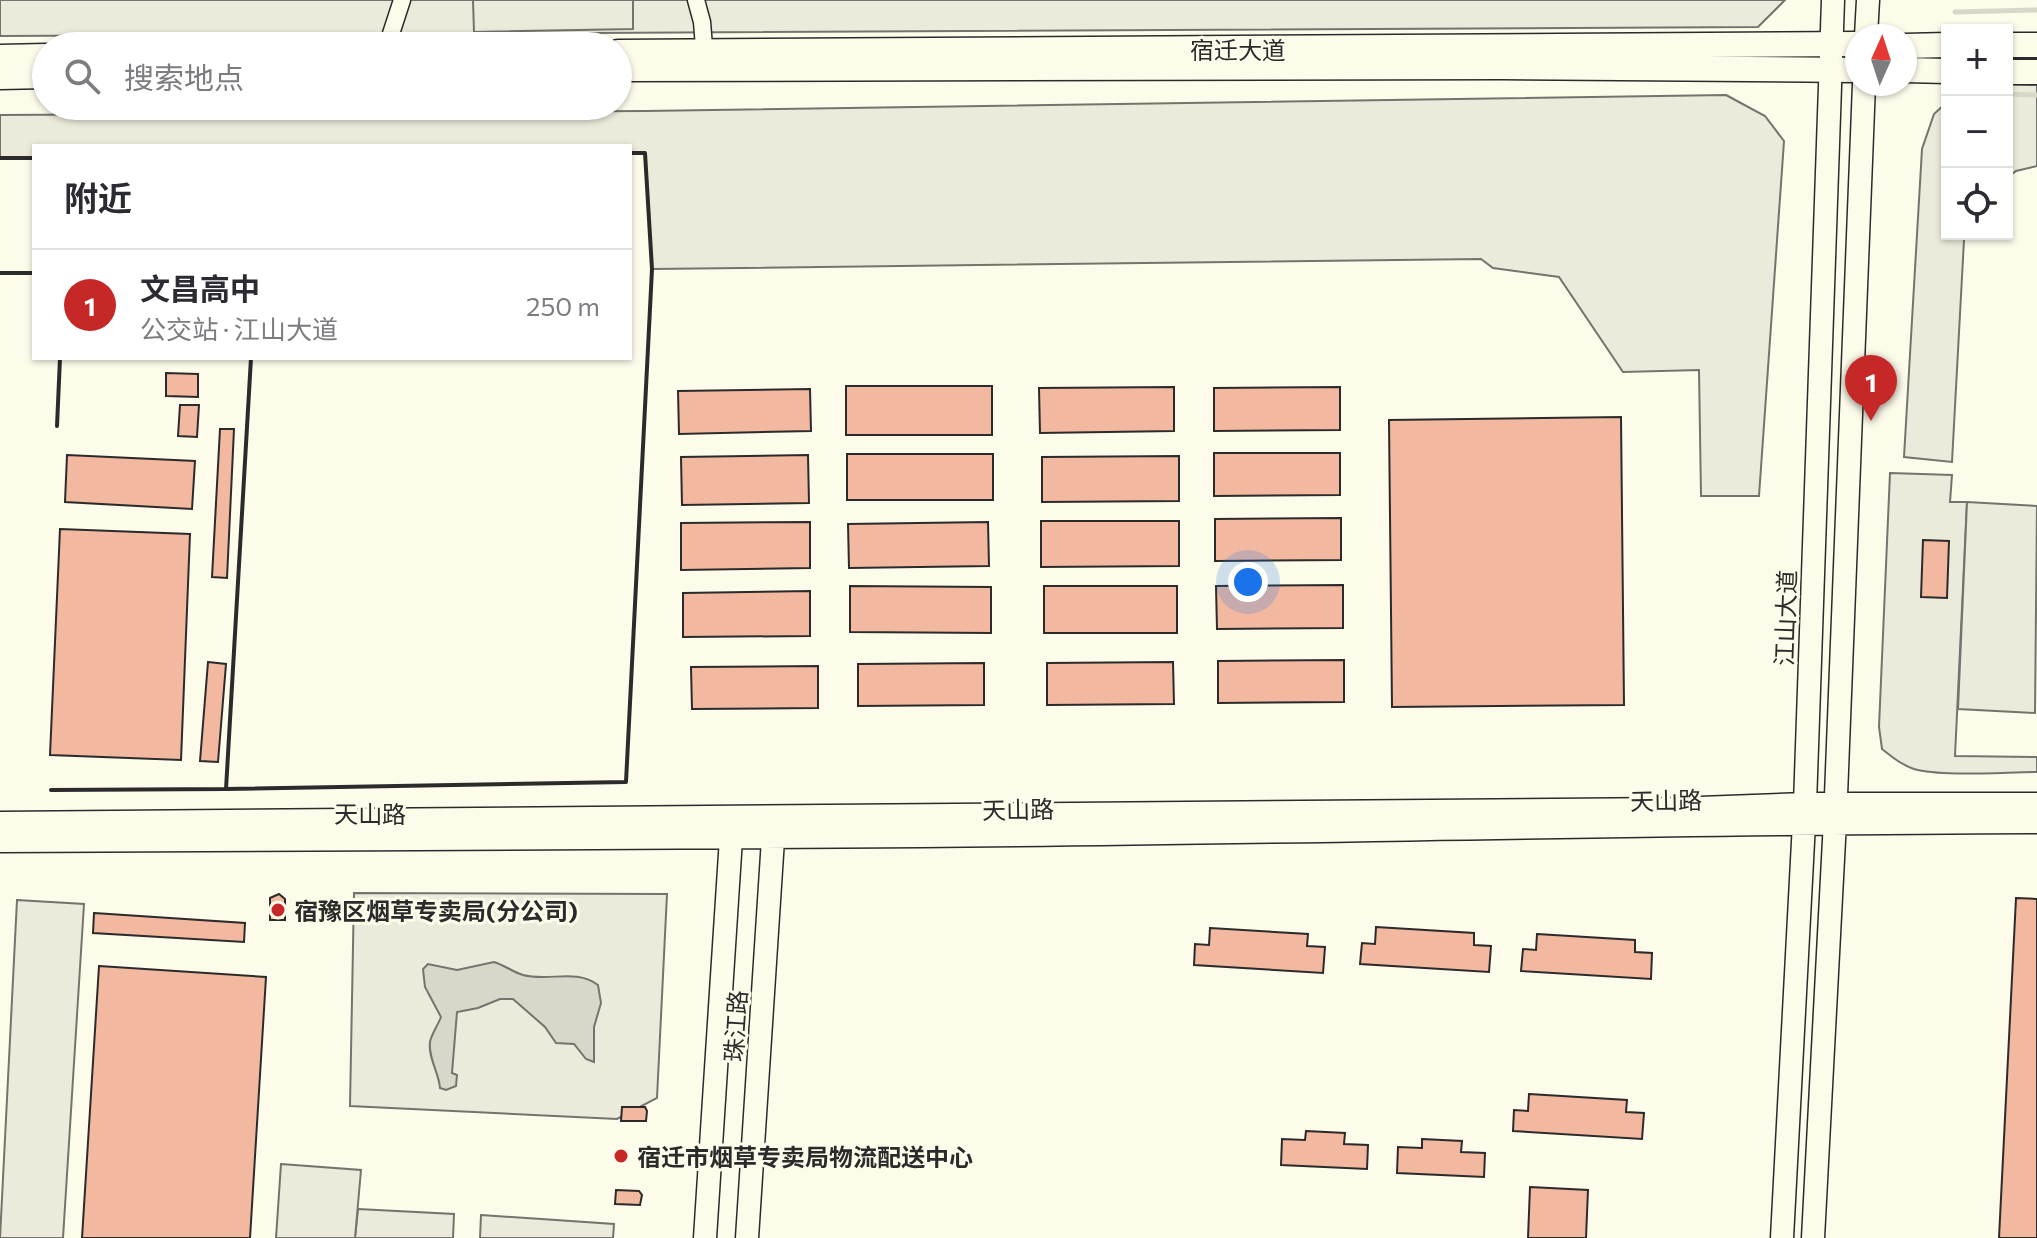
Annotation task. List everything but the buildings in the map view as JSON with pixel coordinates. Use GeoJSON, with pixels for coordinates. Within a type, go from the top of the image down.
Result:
{"type":"FeatureCollection","features":[{"type":"Feature","properties":{"kind":"main road"},"geometry":{"type":"LineString","coordinates":[[1917,46],[1941,45]]}},
{"type":"Feature","properties":{"kind":"main road"},"geometry":{"type":"LineString","coordinates":[[2013,45],[2037,45]]}},
{"type":"Feature","properties":{"kind":"main road","name":"宿迁大道"},"geometry":{"type":"LineString","coordinates":[[632,53],[705,60],[1831,57],[1845,50]]}},
{"type":"Feature","properties":{"kind":"main road"},"geometry":{"type":"LineString","coordinates":[[0,57],[32,56]]}},
{"type":"Feature","properties":{"kind":"main road","name":"宿迁大道"},"geometry":{"type":"LineString","coordinates":[[1831,57],[1845,64]]}},
{"type":"Feature","properties":{"kind":"main road","name":"宿迁大道"},"geometry":{"type":"LineString","coordinates":[[632,68],[705,60]]}},
{"type":"Feature","properties":{"kind":"main road"},"geometry":{"type":"LineString","coordinates":[[1917,70],[1941,71]]}},
{"type":"Feature","properties":{"kind":"main road"},"geometry":{"type":"LineString","coordinates":[[2013,72],[2037,72]]}},
{"type":"Feature","properties":{"kind":"main road"},"geometry":{"type":"LineString","coordinates":[[0,77],[32,76]]}},
{"type":"Feature","properties":{"kind":"street"},"geometry":{"type":"LineString","coordinates":[[392,32],[402,0]]}},
{"type":"Feature","properties":{"kind":"street"},"geometry":{"type":"LineString","coordinates":[[696,0],[702,22],[705,60]]}},
{"type":"Feature","properties":{"kind":"street","name":"江山大道"},"geometry":{"type":"LineString","coordinates":[[1782,1238],[1804,813],[1833,0]]}},
{"type":"Feature","properties":{"kind":"street"},"geometry":{"type":"LineString","coordinates":[[1867,24],[1868,0]]}},
{"type":"Feature","properties":{"kind":"street"},"geometry":{"type":"LineString","coordinates":[[1813,1238],[1836,813],[1864,96]]}},
{"type":"Feature","properties":{"kind":"street","name":"天山路"},"geometry":{"type":"LineString","coordinates":[[0,823],[731,827],[1675,826],[1804,813],[2037,804]]}},
{"type":"Feature","properties":{"kind":"street","name":"天山路"},"geometry":{"type":"LineString","coordinates":[[1836,813],[2037,822]]}},
{"type":"Feature","properties":{"kind":"street","name":"天山路"},"geometry":{"type":"LineString","coordinates":[[0,841],[731,827]]}},
{"type":"Feature","properties":{"kind":"street","name":"珠江路"},"geometry":{"type":"LineString","coordinates":[[705,1238],[731,827]]}},
{"type":"Feature","properties":{"kind":"street","name":"珠江路"},"geometry":{"type":"LineString","coordinates":[[747,1238],[774,827]]}},
{"type":"Feature","properties":{"kind":"shaded area"},"geometry":{"type":"Polygon","coordinates":[[[0,0],[1785,0],[1758,27],[632,33],[32,32],[32,36],[0,36],[0,0]]]}},
{"type":"Feature","properties":{"kind":"shaded area"},"geometry":{"type":"Polygon","coordinates":[[[473,0],[633,0],[633,29],[474,32],[473,0]]]}},
{"type":"Feature","properties":{"kind":"shaded area"},"geometry":{"type":"Polygon","coordinates":[[[2013,84],[2037,85],[2037,166],[2013,173],[2013,84]]]}},
{"type":"Feature","properties":{"kind":"shaded area"},"geometry":{"type":"Polygon","coordinates":[[[1726,95],[1765,116],[1784,141],[1759,496],[1701,496],[1699,370],[1623,372],[1559,277],[1493,268],[1481,259],[652,269],[645,153],[632,153],[632,144],[32,144],[32,158],[0,158],[0,115],[32,115],[32,120],[632,120],[632,111],[1726,95]]]}},
{"type":"Feature","properties":{"kind":"shaded area"},"geometry":{"type":"Polygon","coordinates":[[[1941,108],[1941,240],[1964,240],[1952,462],[1904,457],[1922,149],[1934,114],[1941,108]]]}},
{"type":"Feature","properties":{"kind":"shaded area"},"geometry":{"type":"Polygon","coordinates":[[[1890,473],[1952,475],[1950,502],[1967,502],[1955,756],[2037,757],[2037,772],[1926,771],[1905,765],[1882,749],[1879,727],[1890,473]]]}},
{"type":"Feature","properties":{"kind":"shaded area"},"geometry":{"type":"Polygon","coordinates":[[[1967,502],[2037,506],[2035,713],[1958,709],[1967,502]]]}},
{"type":"Feature","properties":{"kind":"shaded area"},"geometry":{"type":"Polygon","coordinates":[[[354,893],[667,894],[657,1098],[617,1119],[350,1106],[354,893]]]}},
{"type":"Feature","properties":{"kind":"shaded area"},"geometry":{"type":"Polygon","coordinates":[[[17,900],[84,904],[63,1238],[0,1238],[17,900]]]}},
{"type":"Feature","properties":{"kind":"shaded area"},"geometry":{"type":"Polygon","coordinates":[[[494,962],[523,975],[581,977],[598,985],[601,1003],[594,1027],[594,1062],[586,1059],[574,1044],[556,1043],[545,1027],[513,999],[500,999],[457,1012],[452,1073],[457,1075],[456,1086],[446,1090],[440,1088],[430,1048],[441,1017],[425,987],[423,969],[428,964],[457,970],[494,962]]]}},
{"type":"Feature","properties":{"kind":"shaded area"},"geometry":{"type":"Polygon","coordinates":[[[281,1164],[361,1170],[355,1238],[276,1238],[281,1164]]]}},
{"type":"Feature","properties":{"kind":"shaded area"},"geometry":{"type":"Polygon","coordinates":[[[358,1209],[454,1214],[453,1238],[355,1238],[358,1209]]]}},
{"type":"Feature","properties":{"kind":"shaded area"},"geometry":{"type":"Polygon","coordinates":[[[481,1215],[614,1224],[613,1238],[480,1238],[481,1215]]]}},
{"type":"Feature","properties":{"kind":"waterway"},"geometry":{"type":"LineString","coordinates":[[1955,12],[2037,10]]}},
{"type":"Feature","properties":{"kind":"waterway"},"geometry":{"type":"LineString","coordinates":[[2013,94],[2037,95]]}},
{"type":"Feature","properties":{"kind":"wall"},"geometry":{"type":"LineString","coordinates":[[251,360],[226,789],[626,782],[652,269],[645,153],[632,153]]}},
{"type":"Feature","properties":{"kind":"wall"},"geometry":{"type":"LineString","coordinates":[[0,158],[32,158]]}},
{"type":"Feature","properties":{"kind":"wall"},"geometry":{"type":"LineString","coordinates":[[0,273],[32,273]]}},
{"type":"Feature","properties":{"kind":"wall"},"geometry":{"type":"LineString","coordinates":[[57,426],[60,360]]}},
{"type":"Feature","properties":{"kind":"wall"},"geometry":{"type":"LineString","coordinates":[[51,790],[226,789]]}},
{"type":"Feature","properties":{"kind":"place","name":"文昌高中"},"geometry":{"type":"Point","coordinates":[1871,421]}},
{"type":"Feature","properties":{"kind":"place","name":"宿豫区烟草专卖局(分公司)"},"geometry":{"type":"Point","coordinates":[278,910]}},
{"type":"Feature","properties":{"kind":"place","name":"宿迁市烟草专卖局物流配送中心"},"geometry":{"type":"Point","coordinates":[621,1156]}}]}
